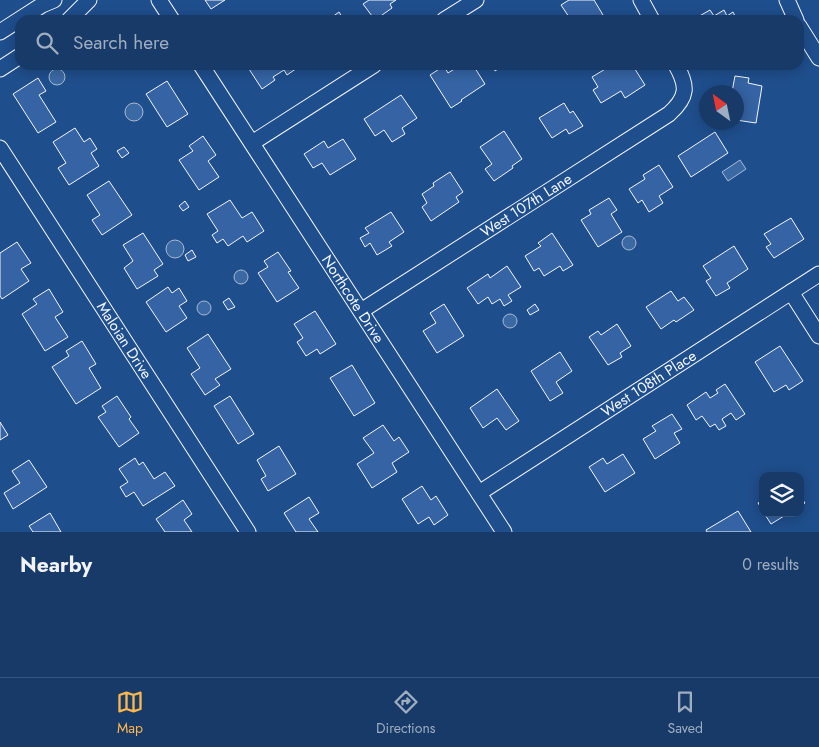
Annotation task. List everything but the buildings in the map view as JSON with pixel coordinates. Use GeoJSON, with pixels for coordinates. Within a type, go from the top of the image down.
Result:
{"type":"FeatureCollection","features":[{"type":"Feature","properties":{"kind":"street"},"geometry":{"type":"LineString","coordinates":[[26,15],[42,4],[54,0]]}},
{"type":"Feature","properties":{"kind":"street"},"geometry":{"type":"LineString","coordinates":[[74,15],[89,0]]}},
{"type":"Feature","properties":{"kind":"street"},"geometry":{"type":"LineString","coordinates":[[159,0],[169,15]]}},
{"type":"Feature","properties":{"kind":"street"},"geometry":{"type":"LineString","coordinates":[[452,15],[476,0]]}},
{"type":"Feature","properties":{"kind":"street"},"geometry":{"type":"LineString","coordinates":[[641,0],[649,15]]}},
{"type":"Feature","properties":{"kind":"street"},"geometry":{"type":"LineString","coordinates":[[786,0],[794,15]]}},
{"type":"Feature","properties":{"kind":"street"},"geometry":{"type":"LineString","coordinates":[[0,32],[15,22]]}},
{"type":"Feature","properties":{"kind":"street"},"geometry":{"type":"LineString","coordinates":[[804,34],[819,58]]}},
{"type":"Feature","properties":{"kind":"street"},"geometry":{"type":"LineString","coordinates":[[0,69],[15,59]]}},
{"type":"Feature","properties":{"kind":"street","name":"Northcote Drive"},"geometry":{"type":"LineString","coordinates":[[204,70],[504,532]]}},
{"type":"Feature","properties":{"kind":"street"},"geometry":{"type":"LineString","coordinates":[[252,143],[366,70]]}},
{"type":"Feature","properties":{"kind":"street","name":"West 107th Lane"},"geometry":{"type":"LineString","coordinates":[[361,311],[669,114],[676,108],[685,93],[685,84],[678,70]]}},
{"type":"Feature","properties":{"kind":"street","name":"Maloian Drive"},"geometry":{"type":"LineString","coordinates":[[0,148],[248,532]]}},
{"type":"Feature","properties":{"kind":"street","name":"West 108th Place"},"geometry":{"type":"LineString","coordinates":[[478,493],[819,274]]}},
{"type":"Feature","properties":{"kind":"street"},"geometry":{"type":"LineString","coordinates":[[791,292],[819,336]]}},
{"type":"Feature","properties":{"kind":"water"},"geometry":{"type":"Polygon","coordinates":[[[52,70],[62,70],[65,74],[65,80],[60,85],[54,85],[49,80],[49,74],[52,70]]]}},
{"type":"Feature","properties":{"kind":"water"},"geometry":{"type":"Polygon","coordinates":[[[134,103],[140,106],[143,112],[140,118],[134,121],[128,118],[125,112],[128,106],[134,103]]]}},
{"type":"Feature","properties":{"kind":"water"},"geometry":{"type":"Polygon","coordinates":[[[740,160],[746,169],[728,181],[722,172],[740,160]]]}},
{"type":"Feature","properties":{"kind":"water"},"geometry":{"type":"Polygon","coordinates":[[[626,236],[632,236],[636,243],[632,250],[626,250],[622,246],[622,240],[626,236]]]}},
{"type":"Feature","properties":{"kind":"water"},"geometry":{"type":"Polygon","coordinates":[[[175,240],[181,243],[184,249],[181,255],[175,258],[169,255],[166,249],[169,243],[175,240]]]}},
{"type":"Feature","properties":{"kind":"water"},"geometry":{"type":"Polygon","coordinates":[[[238,270],[244,270],[248,277],[244,284],[238,284],[234,280],[234,274],[238,270]]]}},
{"type":"Feature","properties":{"kind":"water"},"geometry":{"type":"Polygon","coordinates":[[[201,301],[207,301],[211,308],[207,315],[201,315],[197,311],[197,305],[201,301]]]}},
{"type":"Feature","properties":{"kind":"water"},"geometry":{"type":"Polygon","coordinates":[[[507,314],[513,314],[517,321],[513,328],[507,328],[503,324],[503,318],[507,314]]]}}]}
